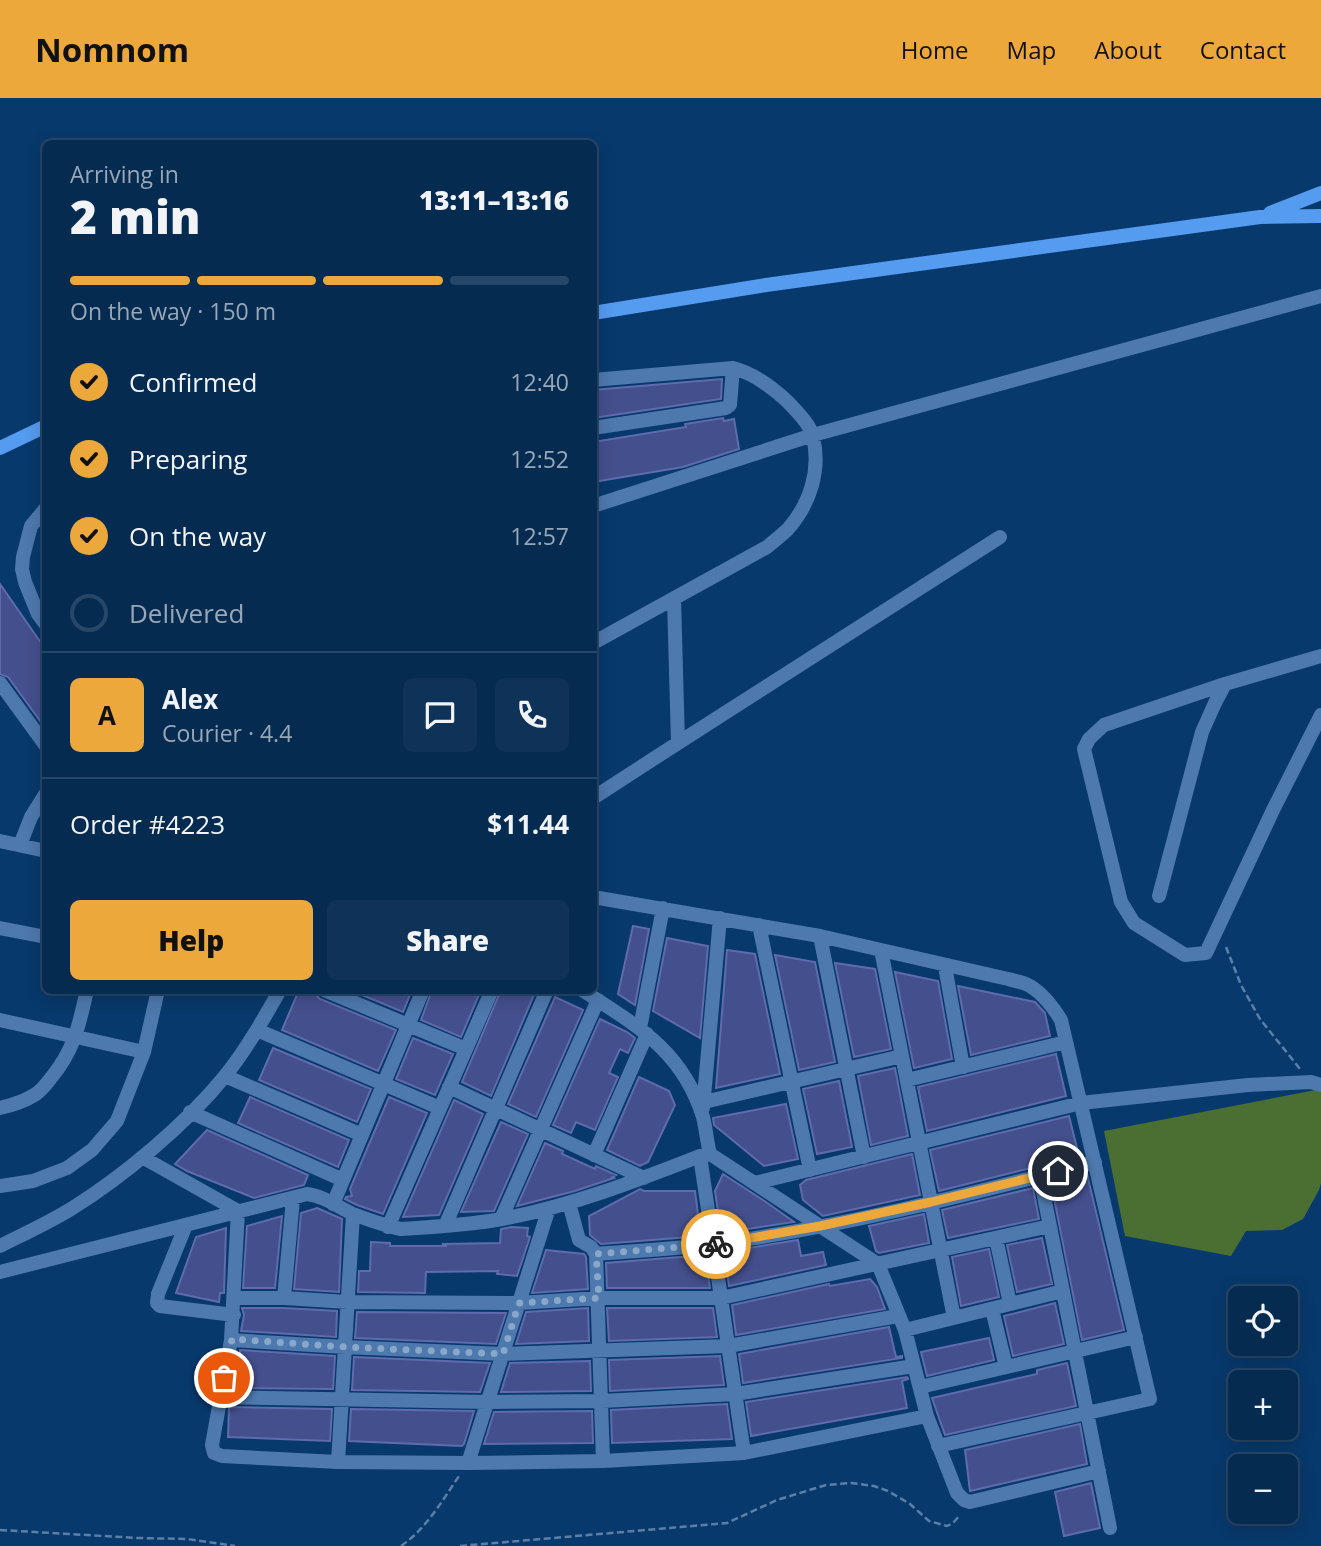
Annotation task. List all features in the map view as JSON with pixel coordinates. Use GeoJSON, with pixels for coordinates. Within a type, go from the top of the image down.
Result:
{"type":"FeatureCollection","features":[{"type":"Feature","properties":{"kind":"main road"},"geometry":{"type":"LineString","coordinates":[[1259,217],[1321,193]]}},
{"type":"Feature","properties":{"kind":"main road"},"geometry":{"type":"LineString","coordinates":[[597,312],[765,285],[1259,217],[1321,216]]}},
{"type":"Feature","properties":{"kind":"main road"},"geometry":{"type":"LineString","coordinates":[[0,448],[42,428]]}},
{"type":"Feature","properties":{"kind":"street"},"geometry":{"type":"LineString","coordinates":[[597,505],[813,435],[1321,296]]}},
{"type":"Feature","properties":{"kind":"street"},"geometry":{"type":"LineString","coordinates":[[597,427],[726,408],[730,405],[733,368]]}},
{"type":"Feature","properties":{"kind":"street"},"geometry":{"type":"LineString","coordinates":[[597,380],[733,368],[742,370],[780,394],[801,416],[813,435],[816,466],[805,505],[788,529],[767,547],[597,641]]}},
{"type":"Feature","properties":{"kind":"street"},"geometry":{"type":"LineString","coordinates":[[42,513],[31,526],[22,569],[42,620]]}},
{"type":"Feature","properties":{"kind":"street"},"geometry":{"type":"LineString","coordinates":[[597,795],[1000,537]]}},
{"type":"Feature","properties":{"kind":"street"},"geometry":{"type":"LineString","coordinates":[[674,598],[678,743]]}},
{"type":"Feature","properties":{"kind":"street"},"geometry":{"type":"LineString","coordinates":[[1321,656],[1225,684],[1104,725],[1089,738],[1084,749],[1121,902],[1135,923],[1185,955],[1206,953],[1321,715]]}},
{"type":"Feature","properties":{"kind":"street"},"geometry":{"type":"LineString","coordinates":[[0,683],[42,741]]}},
{"type":"Feature","properties":{"kind":"street"},"geometry":{"type":"LineString","coordinates":[[1159,896],[1202,732],[1225,684]]}},
{"type":"Feature","properties":{"kind":"street"},"geometry":{"type":"LineString","coordinates":[[20,845],[31,817],[42,799]]}},
{"type":"Feature","properties":{"kind":"street"},"geometry":{"type":"LineString","coordinates":[[0,841],[42,850]]}},
{"type":"Feature","properties":{"kind":"street"},"geometry":{"type":"LineString","coordinates":[[597,898],[820,936],[1008,979],[1030,986],[1057,1013],[1081,1103],[1150,1399],[938,1446]]}},
{"type":"Feature","properties":{"kind":"street"},"geometry":{"type":"LineString","coordinates":[[594,1155],[644,1031],[663,908]]}},
{"type":"Feature","properties":{"kind":"street"},"geometry":{"type":"LineString","coordinates":[[720,918],[703,1110],[705,1155],[713,1244],[744,1453]]}},
{"type":"Feature","properties":{"kind":"street"},"geometry":{"type":"LineString","coordinates":[[759,925],[810,1170]]}},
{"type":"Feature","properties":{"kind":"street"},"geometry":{"type":"LineString","coordinates":[[0,928],[42,936]]}},
{"type":"Feature","properties":{"kind":"street"},"geometry":{"type":"LineString","coordinates":[[820,936],[864,1157]]}},
{"type":"Feature","properties":{"kind":"street"},"geometry":{"type":"LineString","coordinates":[[881,950],[954,1318]]}},
{"type":"Feature","properties":{"kind":"street"},"geometry":{"type":"LineString","coordinates":[[945,965],[963,1067]]}},
{"type":"Feature","properties":{"kind":"street"},"geometry":{"type":"LineString","coordinates":[[0,1108],[19,1103],[39,1093],[69,1053],[86,994]]}},
{"type":"Feature","properties":{"kind":"street"},"geometry":{"type":"LineString","coordinates":[[0,1186],[33,1181],[67,1168],[92,1150],[117,1121],[144,1052],[157,994]]}},
{"type":"Feature","properties":{"kind":"street"},"geometry":{"type":"LineString","coordinates":[[0,1246],[73,1208],[142,1157],[225,1076],[278,994]]}},
{"type":"Feature","properties":{"kind":"street"},"geometry":{"type":"LineString","coordinates":[[334,994],[466,1049]]}},
{"type":"Feature","properties":{"kind":"street"},"geometry":{"type":"LineString","coordinates":[[333,1203],[422,994]]}},
{"type":"Feature","properties":{"kind":"street"},"geometry":{"type":"LineString","coordinates":[[388,1227],[490,994]]}},
{"type":"Feature","properties":{"kind":"street"},"geometry":{"type":"LineString","coordinates":[[445,1226],[545,994]]}},
{"type":"Feature","properties":{"kind":"street"},"geometry":{"type":"LineString","coordinates":[[588,994],[661,1045],[688,1081],[703,1110]]}},
{"type":"Feature","properties":{"kind":"street"},"geometry":{"type":"LineString","coordinates":[[501,1219],[598,1000]]}},
{"type":"Feature","properties":{"kind":"street"},"geometry":{"type":"LineString","coordinates":[[0,1020],[144,1052]]}},
{"type":"Feature","properties":{"kind":"street"},"geometry":{"type":"LineString","coordinates":[[257,1030],[440,1108]]}},
{"type":"Feature","properties":{"kind":"street"},"geometry":{"type":"LineString","coordinates":[[907,1080],[1066,1042]]}},
{"type":"Feature","properties":{"kind":"street"},"geometry":{"type":"LineString","coordinates":[[703,1110],[791,1082],[902,1056]]}},
{"type":"Feature","properties":{"kind":"street"},"geometry":{"type":"LineString","coordinates":[[225,1076],[362,1135]]}},
{"type":"Feature","properties":{"kind":"street"},"geometry":{"type":"LineString","coordinates":[[755,1183],[1081,1103],[1248,1085],[1316,1084]]}},
{"type":"Feature","properties":{"kind":"street"},"geometry":{"type":"LineString","coordinates":[[449,1087],[644,1178]]}},
{"type":"Feature","properties":{"kind":"street"},"geometry":{"type":"LineString","coordinates":[[190,1112],[343,1180]]}},
{"type":"Feature","properties":{"kind":"street"},"geometry":{"type":"LineString","coordinates":[[0,1272],[307,1194],[333,1203],[353,1214],[401,1229],[501,1219],[569,1203],[705,1155],[755,1183],[878,1264],[905,1330],[927,1416],[957,1493],[964,1500],[970,1502],[1099,1471]]}},
{"type":"Feature","properties":{"kind":"street"},"geometry":{"type":"LineString","coordinates":[[142,1157],[238,1211]]}},
{"type":"Feature","properties":{"kind":"street"},"geometry":{"type":"LineString","coordinates":[[596,1254],[713,1244],[820,1226],[1095,1162]]}},
{"type":"Feature","properties":{"kind":"street"},"geometry":{"type":"LineString","coordinates":[[1040,1176],[1110,1528]]}},
{"type":"Feature","properties":{"kind":"street"},"geometry":{"type":"LineString","coordinates":[[284,1298],[293,1199]]}},
{"type":"Feature","properties":{"kind":"street"},"geometry":{"type":"LineString","coordinates":[[569,1203],[579,1240],[591,1247],[596,1254],[603,1461]]}},
{"type":"Feature","properties":{"kind":"street"},"geometry":{"type":"LineString","coordinates":[[468,1463],[549,1208]]}},
{"type":"Feature","properties":{"kind":"street"},"geometry":{"type":"LineString","coordinates":[[238,1211],[232,1339],[212,1444],[216,1454],[338,1462],[603,1461],[744,1453],[927,1416]]}},
{"type":"Feature","properties":{"kind":"street"},"geometry":{"type":"LineString","coordinates":[[338,1462],[353,1214]]}},
{"type":"Feature","properties":{"kind":"street"},"geometry":{"type":"LineString","coordinates":[[186,1225],[158,1294],[157,1303],[160,1306],[234,1315]]}},
{"type":"Feature","properties":{"kind":"street"},"geometry":{"type":"LineString","coordinates":[[234,1298],[519,1303],[599,1298],[721,1298],[1050,1226]]}},
{"type":"Feature","properties":{"kind":"street"},"geometry":{"type":"LineString","coordinates":[[996,1238],[1010,1304]]}},
{"type":"Feature","properties":{"kind":"street"},"geometry":{"type":"LineString","coordinates":[[905,1330],[1063,1292]]}},
{"type":"Feature","properties":{"kind":"street"},"geometry":{"type":"LineString","coordinates":[[992,1309],[1006,1367]]}},
{"type":"Feature","properties":{"kind":"street"},"geometry":{"type":"LineString","coordinates":[[232,1339],[503,1354],[728,1346],[898,1316]]}},
{"type":"Feature","properties":{"kind":"street"},"geometry":{"type":"LineString","coordinates":[[920,1387],[1136,1337]]}},
{"type":"Feature","properties":{"kind":"street"},"geometry":{"type":"LineString","coordinates":[[220,1397],[488,1402],[602,1401],[735,1394],[914,1366]]}},
{"type":"Feature","properties":{"kind":"path"},"geometry":{"type":"LineString","coordinates":[[1218,928],[1241,985],[1260,1019],[1316,1084]]}},
{"type":"Feature","properties":{"kind":"path"},"geometry":{"type":"LineString","coordinates":[[401,1546],[430,1518],[468,1463]]}},
{"type":"Feature","properties":{"kind":"path"},"geometry":{"type":"LineString","coordinates":[[460,1546],[727,1522],[777,1500],[826,1485],[850,1483],[874,1486],[910,1504],[929,1521],[944,1526],[953,1523],[970,1502]]}},
{"type":"Feature","properties":{"kind":"path"},"geometry":{"type":"LineString","coordinates":[[0,1530],[188,1539],[235,1546]]}},
{"type":"Feature","properties":{"kind":"green space"},"geometry":{"type":"Polygon","coordinates":[[[1321,1089],[1321,1183],[1303,1219],[1282,1230],[1246,1231],[1231,1256],[1125,1236],[1104,1131],[1321,1089]]]}},
{"type":"Feature","properties":{"kind":"building"},"geometry":{"type":"Polygon","coordinates":[[[722,379],[721,399],[597,417],[597,390],[722,379]]]}},
{"type":"Feature","properties":{"kind":"building"},"geometry":{"type":"Polygon","coordinates":[[[723,418],[724,421],[734,419],[739,449],[683,467],[597,481],[597,441],[686,427],[685,424],[723,418]]]}},
{"type":"Feature","properties":{"kind":"building"},"geometry":{"type":"Polygon","coordinates":[[[0,584],[42,644],[42,724],[8,677],[0,674],[0,584]]]}},
{"type":"Feature","properties":{"kind":"building"},"geometry":{"type":"Polygon","coordinates":[[[633,926],[649,929],[635,1005],[618,994],[633,926]]]}},
{"type":"Feature","properties":{"kind":"building"},"geometry":{"type":"Polygon","coordinates":[[[667,938],[708,946],[700,1038],[653,1011],[667,938]]]}},
{"type":"Feature","properties":{"kind":"building"},"geometry":{"type":"Polygon","coordinates":[[[727,950],[755,954],[780,1074],[716,1088],[727,950]]]}},
{"type":"Feature","properties":{"kind":"building"},"geometry":{"type":"Polygon","coordinates":[[[775,955],[815,962],[835,1062],[799,1070],[775,955]]]}},
{"type":"Feature","properties":{"kind":"building"},"geometry":{"type":"Polygon","coordinates":[[[835,963],[875,969],[891,1049],[854,1057],[835,963]]]}},
{"type":"Feature","properties":{"kind":"building"},"geometry":{"type":"Polygon","coordinates":[[[895,972],[938,981],[952,1059],[914,1068],[895,972]]]}},
{"type":"Feature","properties":{"kind":"building"},"geometry":{"type":"Polygon","coordinates":[[[958,986],[1035,1002],[1045,1013],[1050,1036],[971,1055],[958,986]]]}},
{"type":"Feature","properties":{"kind":"building"},"geometry":{"type":"Polygon","coordinates":[[[297,994],[316,994],[320,999],[396,1030],[378,1071],[282,1030],[297,994]]]}},
{"type":"Feature","properties":{"kind":"building"},"geometry":{"type":"Polygon","coordinates":[[[360,994],[410,994],[403,1012],[360,994]]]}},
{"type":"Feature","properties":{"kind":"building"},"geometry":{"type":"Polygon","coordinates":[[[431,994],[479,994],[461,1037],[421,1020],[431,994]]]}},
{"type":"Feature","properties":{"kind":"building"},"geometry":{"type":"Polygon","coordinates":[[[499,994],[534,994],[491,1096],[462,1082],[499,994]]]}},
{"type":"Feature","properties":{"kind":"building"},"geometry":{"type":"Polygon","coordinates":[[[555,997],[583,1010],[536,1117],[508,1104],[555,997]]]}},
{"type":"Feature","properties":{"kind":"building"},"geometry":{"type":"Polygon","coordinates":[[[600,1019],[635,1038],[628,1053],[620,1049],[609,1073],[618,1077],[595,1130],[576,1122],[571,1133],[553,1125],[600,1019]]]}},
{"type":"Feature","properties":{"kind":"building"},"geometry":{"type":"Polygon","coordinates":[[[413,1038],[453,1054],[435,1095],[396,1079],[413,1038]]]}},
{"type":"Feature","properties":{"kind":"building"},"geometry":{"type":"Polygon","coordinates":[[[273,1048],[371,1089],[357,1122],[259,1080],[273,1048]]]}},
{"type":"Feature","properties":{"kind":"building"},"geometry":{"type":"Polygon","coordinates":[[[1056,1054],[1066,1096],[927,1131],[918,1087],[1056,1054]]]}},
{"type":"Feature","properties":{"kind":"building"},"geometry":{"type":"Polygon","coordinates":[[[895,1068],[908,1136],[871,1145],[858,1076],[895,1068]]]}},
{"type":"Feature","properties":{"kind":"building"},"geometry":{"type":"Polygon","coordinates":[[[639,1077],[669,1091],[675,1105],[648,1162],[640,1166],[607,1150],[639,1077]]]}},
{"type":"Feature","properties":{"kind":"building"},"geometry":{"type":"Polygon","coordinates":[[[839,1081],[852,1147],[817,1154],[803,1089],[839,1081]]]}},
{"type":"Feature","properties":{"kind":"building"},"geometry":{"type":"Polygon","coordinates":[[[250,1097],[349,1140],[338,1167],[238,1123],[250,1097]]]}},
{"type":"Feature","properties":{"kind":"building"},"geometry":{"type":"Polygon","coordinates":[[[389,1097],[427,1113],[383,1214],[345,1199],[352,1196],[350,1189],[389,1097]]]}},
{"type":"Feature","properties":{"kind":"building"},"geometry":{"type":"Polygon","coordinates":[[[454,1100],[483,1114],[439,1215],[403,1217],[454,1100]]]}},
{"type":"Feature","properties":{"kind":"building"},"geometry":{"type":"Polygon","coordinates":[[[786,1104],[798,1159],[764,1166],[714,1125],[713,1118],[786,1104]]]}},
{"type":"Feature","properties":{"kind":"building"},"geometry":{"type":"Polygon","coordinates":[[[1069,1116],[1079,1156],[939,1191],[930,1150],[1069,1116]]]}},
{"type":"Feature","properties":{"kind":"building"},"geometry":{"type":"Polygon","coordinates":[[[501,1122],[528,1134],[494,1211],[461,1212],[501,1122]]]}},
{"type":"Feature","properties":{"kind":"building"},"geometry":{"type":"Polygon","coordinates":[[[207,1130],[308,1175],[304,1185],[254,1198],[175,1164],[207,1130]]]}},
{"type":"Feature","properties":{"kind":"building"},"geometry":{"type":"Polygon","coordinates":[[[545,1143],[595,1169],[596,1166],[616,1175],[575,1191],[517,1206],[545,1143]]]}},
{"type":"Feature","properties":{"kind":"building"},"geometry":{"type":"Polygon","coordinates":[[[912,1154],[920,1195],[823,1216],[803,1200],[800,1185],[806,1180],[912,1154]]]}},
{"type":"Feature","properties":{"kind":"building"},"geometry":{"type":"Polygon","coordinates":[[[723,1174],[794,1222],[721,1233],[715,1191],[723,1174]]]}},
{"type":"Feature","properties":{"kind":"building"},"geometry":{"type":"Polygon","coordinates":[[[1087,1174],[1124,1330],[1082,1340],[1051,1183],[1087,1174]]]}},
{"type":"Feature","properties":{"kind":"building"},"geometry":{"type":"Polygon","coordinates":[[[1033,1188],[1039,1219],[948,1238],[942,1210],[1033,1188]]]}},
{"type":"Feature","properties":{"kind":"building"},"geometry":{"type":"Polygon","coordinates":[[[640,1189],[695,1191],[702,1236],[601,1244],[590,1235],[589,1216],[640,1189]]]}},
{"type":"Feature","properties":{"kind":"building"},"geometry":{"type":"Polygon","coordinates":[[[317,1208],[342,1219],[339,1292],[294,1289],[301,1213],[317,1208]]]}},
{"type":"Feature","properties":{"kind":"building"},"geometry":{"type":"Polygon","coordinates":[[[924,1214],[929,1243],[879,1253],[876,1251],[869,1226],[924,1214]]]}},
{"type":"Feature","properties":{"kind":"building"},"geometry":{"type":"Polygon","coordinates":[[[282,1216],[275,1288],[243,1288],[247,1226],[282,1216]]]}},
{"type":"Feature","properties":{"kind":"building"},"geometry":{"type":"Polygon","coordinates":[[[226,1228],[224,1293],[220,1293],[219,1302],[176,1293],[196,1237],[226,1228]]]}},
{"type":"Feature","properties":{"kind":"building"},"geometry":{"type":"Polygon","coordinates":[[[528,1228],[527,1236],[530,1237],[517,1276],[497,1274],[498,1271],[426,1272],[425,1293],[358,1292],[359,1271],[370,1271],[371,1242],[390,1243],[390,1246],[500,1243],[501,1229],[528,1228]]]}},
{"type":"Feature","properties":{"kind":"building"},"geometry":{"type":"Polygon","coordinates":[[[1042,1238],[1052,1284],[1017,1292],[1007,1245],[1042,1238]]]}},
{"type":"Feature","properties":{"kind":"building"},"geometry":{"type":"Polygon","coordinates":[[[798,1240],[801,1256],[823,1252],[826,1265],[729,1286],[724,1252],[798,1240]]]}},
{"type":"Feature","properties":{"kind":"building"},"geometry":{"type":"Polygon","coordinates":[[[989,1249],[999,1297],[961,1306],[952,1257],[989,1249]]]}},
{"type":"Feature","properties":{"kind":"building"},"geometry":{"type":"Polygon","coordinates":[[[546,1250],[584,1254],[588,1289],[532,1293],[546,1250]]]}},
{"type":"Feature","properties":{"kind":"building"},"geometry":{"type":"Polygon","coordinates":[[[705,1255],[710,1288],[607,1288],[606,1263],[705,1255]]]}},
{"type":"Feature","properties":{"kind":"building"},"geometry":{"type":"Polygon","coordinates":[[[870,1279],[877,1287],[885,1309],[736,1335],[732,1305],[829,1284],[830,1286],[870,1279]]]}},
{"type":"Feature","properties":{"kind":"building"},"geometry":{"type":"Polygon","coordinates":[[[1055,1303],[1064,1344],[1013,1356],[1004,1316],[1055,1303]]]}},
{"type":"Feature","properties":{"kind":"building"},"geometry":{"type":"Polygon","coordinates":[[[242,1308],[337,1311],[336,1337],[241,1331],[244,1315],[242,1308]]]}},
{"type":"Feature","properties":{"kind":"building"},"geometry":{"type":"Polygon","coordinates":[[[588,1308],[589,1341],[516,1344],[526,1312],[588,1308]]]}},
{"type":"Feature","properties":{"kind":"building"},"geometry":{"type":"Polygon","coordinates":[[[607,1308],[713,1308],[717,1337],[609,1341],[607,1308]]]}},
{"type":"Feature","properties":{"kind":"building"},"geometry":{"type":"Polygon","coordinates":[[[357,1312],[506,1313],[496,1344],[355,1338],[357,1312]]]}},
{"type":"Feature","properties":{"kind":"building"},"geometry":{"type":"Polygon","coordinates":[[[889,1327],[896,1357],[902,1358],[743,1383],[739,1354],[889,1327]]]}},
{"type":"Feature","properties":{"kind":"building"},"geometry":{"type":"Polygon","coordinates":[[[989,1338],[994,1360],[927,1376],[921,1352],[989,1338]]]}},
{"type":"Feature","properties":{"kind":"building"},"geometry":{"type":"Polygon","coordinates":[[[240,1350],[335,1356],[333,1389],[238,1388],[240,1350]]]}},
{"type":"Feature","properties":{"kind":"building"},"geometry":{"type":"Polygon","coordinates":[[[720,1356],[724,1385],[610,1391],[609,1360],[720,1356]]]}},
{"type":"Feature","properties":{"kind":"building"},"geometry":{"type":"Polygon","coordinates":[[[354,1357],[490,1363],[480,1392],[352,1390],[354,1357]]]}},
{"type":"Feature","properties":{"kind":"building"},"geometry":{"type":"Polygon","coordinates":[[[590,1361],[591,1391],[501,1392],[510,1363],[590,1361]]]}},
{"type":"Feature","properties":{"kind":"building"},"geometry":{"type":"Polygon","coordinates":[[[1067,1363],[1076,1406],[945,1435],[932,1398],[1037,1374],[1037,1370],[1067,1363]]]}},
{"type":"Feature","properties":{"kind":"building"},"geometry":{"type":"Polygon","coordinates":[[[907,1377],[908,1379],[902,1381],[907,1408],[751,1436],[746,1402],[907,1377]]]}},
{"type":"Feature","properties":{"kind":"building"},"geometry":{"type":"Polygon","coordinates":[[[727,1404],[732,1439],[612,1443],[611,1410],[727,1404]]]}},
{"type":"Feature","properties":{"kind":"building"},"geometry":{"type":"Polygon","coordinates":[[[229,1407],[332,1409],[330,1441],[228,1437],[229,1407]]]}},
{"type":"Feature","properties":{"kind":"building"},"geometry":{"type":"Polygon","coordinates":[[[351,1409],[474,1411],[462,1446],[349,1441],[351,1409]]]}},
{"type":"Feature","properties":{"kind":"building"},"geometry":{"type":"Polygon","coordinates":[[[592,1411],[593,1443],[484,1444],[494,1412],[592,1411]]]}},
{"type":"Feature","properties":{"kind":"building"},"geometry":{"type":"Polygon","coordinates":[[[1080,1424],[1087,1464],[970,1491],[965,1450],[1080,1424]]]}},
{"type":"Feature","properties":{"kind":"building"},"geometry":{"type":"Polygon","coordinates":[[[1091,1483],[1100,1528],[1064,1536],[1055,1492],[1091,1483]]]}},
{"type":"Feature","properties":{"kind":"way so far"},"geometry":{"type":"LineString","coordinates":[[224,1378],[232,1339],[503,1354],[519,1303],[599,1298],[596,1254],[716,1244]]}},
{"type":"Feature","properties":{"kind":"route"},"geometry":{"type":"LineString","coordinates":[[716,1244],[820,1226],[1058,1171]]}}]}
